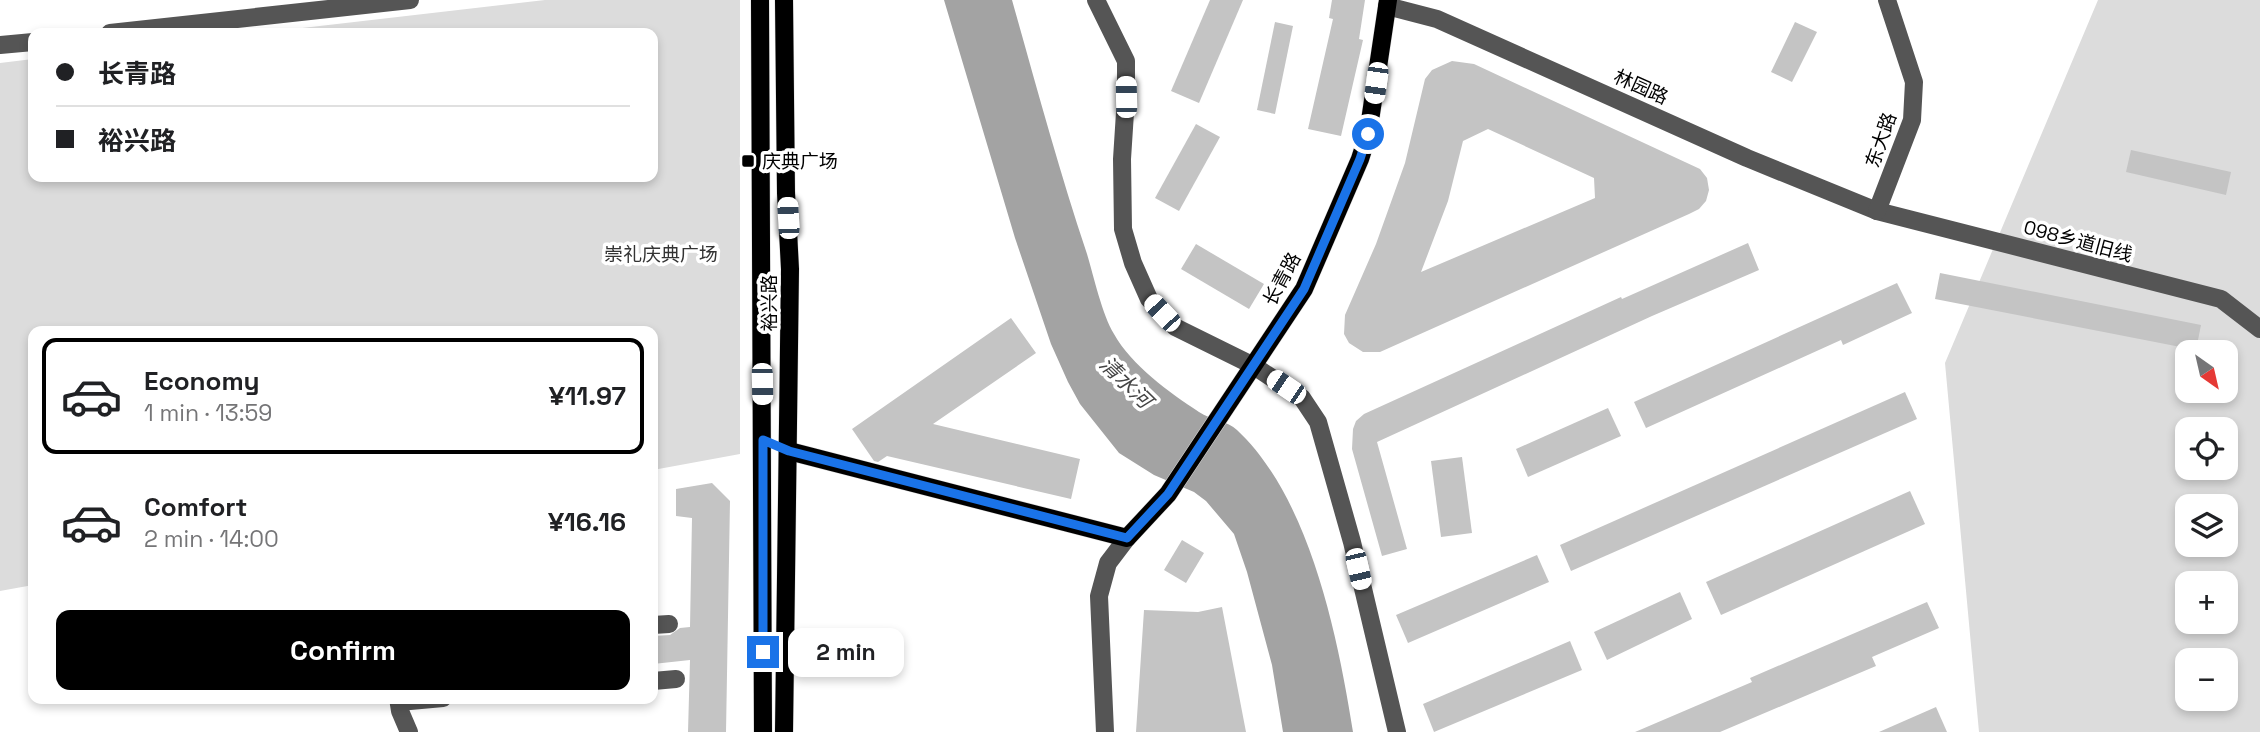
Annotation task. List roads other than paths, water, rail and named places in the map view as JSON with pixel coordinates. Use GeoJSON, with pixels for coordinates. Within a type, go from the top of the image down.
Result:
{"type":"FeatureCollection","features":[{"type":"Feature","properties":{"kind":"main road","name":"裕兴路"},"geometry":{"type":"LineString","coordinates":[[760,0],[762,732]]}},
{"type":"Feature","properties":{"kind":"main road","name":"裕兴路"},"geometry":{"type":"LineString","coordinates":[[784,0],[786,192],[790,269],[784,732]]}},
{"type":"Feature","properties":{"kind":"main road","name":"长青路"},"geometry":{"type":"LineString","coordinates":[[1127,538],[1168,494],[1304,289],[1360,159],[1368,134],[1387,3]]}},
{"type":"Feature","properties":{"kind":"main road"},"geometry":{"type":"LineString","coordinates":[[789,451],[1127,538]]}},
{"type":"Feature","properties":{"kind":"street"},"geometry":{"type":"LineString","coordinates":[[155,28],[410,0]]}},
{"type":"Feature","properties":{"kind":"street"},"geometry":{"type":"LineString","coordinates":[[1096,0],[1126,61],[1122,159],[1123,229],[1133,263],[1149,299],[1175,327],[1254,366],[1302,398],[1318,422],[1352,542],[1397,732]]}},
{"type":"Feature","properties":{"kind":"street","name":"东大路"},"geometry":{"type":"LineString","coordinates":[[1877,211],[1912,120],[1914,82],[1887,0]]}},
{"type":"Feature","properties":{"kind":"street","name":"林园路"},"geometry":{"type":"LineString","coordinates":[[1387,3],[1437,19],[1747,158],[1877,211]]}},
{"type":"Feature","properties":{"kind":"street"},"geometry":{"type":"LineString","coordinates":[[0,45],[28,42]]}},
{"type":"Feature","properties":{"kind":"street","name":"098乡道旧线"},"geometry":{"type":"LineString","coordinates":[[1877,211],[2221,299],[2260,329]]}},
{"type":"Feature","properties":{"kind":"street"},"geometry":{"type":"LineString","coordinates":[[763,440],[789,451]]}},
{"type":"Feature","properties":{"kind":"street"},"geometry":{"type":"LineString","coordinates":[[1105,732],[1100,596],[1108,563],[1127,538]]}},
{"type":"Feature","properties":{"kind":"street"},"geometry":{"type":"LineString","coordinates":[[658,681],[676,679]]}},
{"type":"Feature","properties":{"kind":"street"},"geometry":{"type":"LineString","coordinates":[[399,704],[409,732]]}},
{"type":"Feature","properties":{"kind":"water","name":"清水河"},"geometry":{"type":"Polygon","coordinates":[[[944,0],[1012,0],[1057,159],[1110,326],[1130,357],[1152,378],[1199,412],[1237,430],[1262,459],[1284,493],[1302,530],[1317,571],[1339,654],[1353,732],[1283,732],[1272,665],[1234,534],[1206,501],[1194,492],[1154,475],[1119,453],[1080,404],[1051,344],[1015,238],[944,0]]]}},
{"type":"Feature","properties":{"kind":"place","name":"庆典广场"},"geometry":{"type":"Point","coordinates":[748,161]}},
{"type":"Feature","properties":{"kind":"park label","name":"崇礼庆典广场"},"geometry":{"type":"Point","coordinates":[661,254]}}]}
